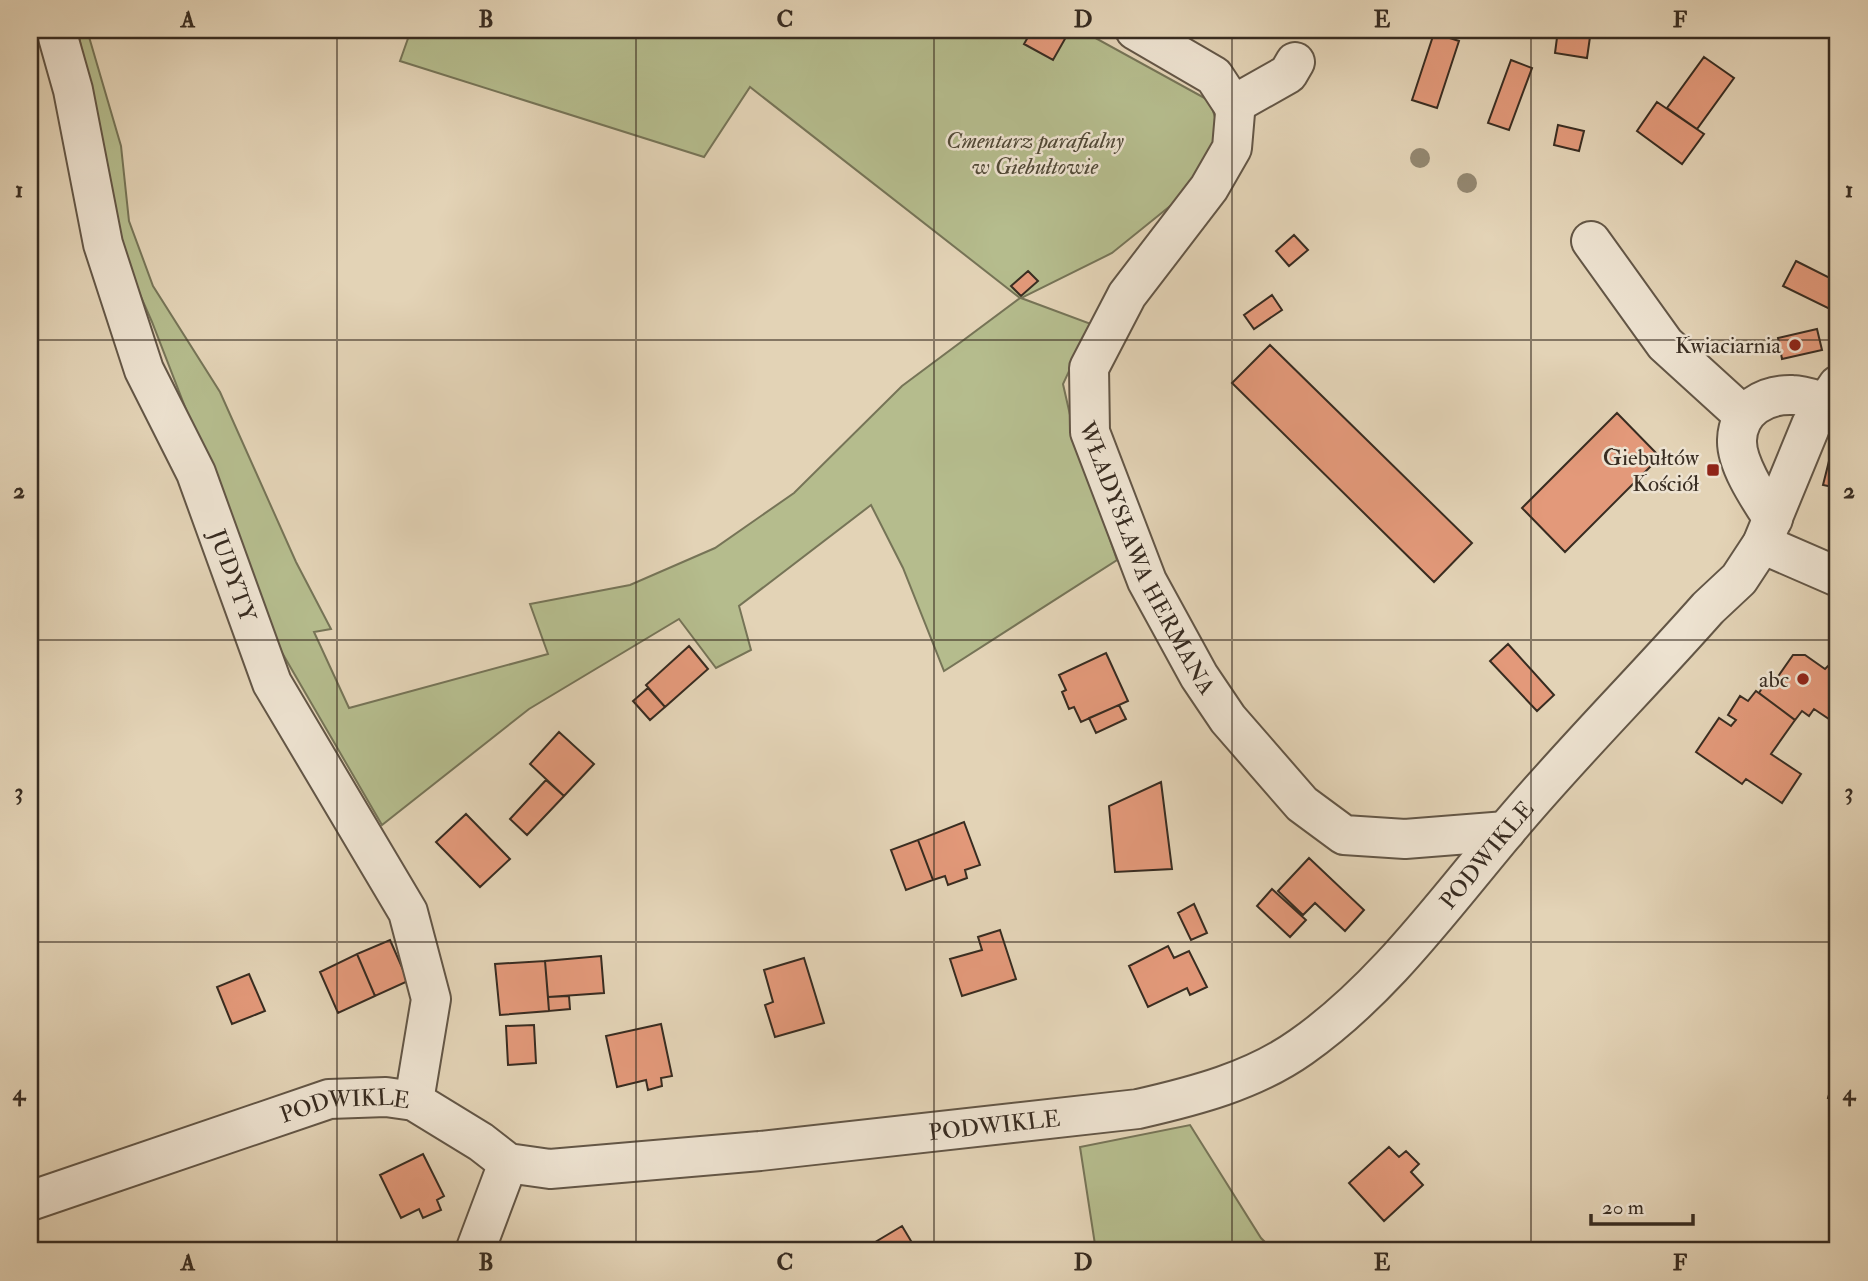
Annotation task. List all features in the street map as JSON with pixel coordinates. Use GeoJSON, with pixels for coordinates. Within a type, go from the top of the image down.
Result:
{"type":"FeatureCollection","features":[{"type":"Feature","properties":{"kind":"street","name":"JUDYTY"},"geometry":{"type":"LineString","coordinates":[[56,30],[73,90],[103,244],[144,370],[196,473],[272,683],[408,912],[431,999],[414,1101]]}},
{"type":"Feature","properties":{"kind":"street"},"geometry":{"type":"LineString","coordinates":[[1135,30],[1214,76],[1233,105],[1288,74],[1295,62]]}},
{"type":"Feature","properties":{"kind":"street","name":"WŁADYSŁAWA HERMANA"},"geometry":{"type":"LineString","coordinates":[[1233,105],[1235,113],[1232,148],[1209,188],[1128,295],[1089,368],[1090,432],[1147,581],[1199,676],[1228,719],[1335,846],[1506,831]]}},
{"type":"Feature","properties":{"kind":"street"},"geometry":{"type":"LineString","coordinates":[[1591,241],[1665,344],[1743,415]]}},
{"type":"Feature","properties":{"kind":"street","name":"PODWIKLE"},"geometry":{"type":"LineString","coordinates":[[30,1201],[329,1099],[386,1097],[414,1101],[481,1142],[508,1163],[550,1169],[760,1151],[1138,1109],[1195,1096],[1256,1073],[1300,1048],[1352,1005],[1404,951],[1506,831],[1708,608],[1739,579],[1767,531],[1803,442],[1832,394]]}},
{"type":"Feature","properties":{"kind":"street"},"geometry":{"type":"LineString","coordinates":[[1832,394],[1773,396],[1752,405],[1743,415],[1737,440],[1767,531],[1838,577]]}},
{"type":"Feature","properties":{"kind":"street"},"geometry":{"type":"LineString","coordinates":[[476,1251],[508,1163]]}},
{"type":"Feature","properties":{"kind":"green space","name":"Cmentarz parafialny w Giebułtowie"},"geometry":{"type":"Polygon","coordinates":[[[78,30],[87,30],[121,146],[129,221],[153,286],[220,392],[296,562],[331,629],[314,632],[349,708],[548,654],[530,604],[630,585],[715,548],[794,493],[902,386],[1020,298],[750,87],[704,157],[400,61],[411,30],[1081,30],[1210,101],[1221,137],[1185,194],[1112,253],[1021,298],[1091,324],[1063,384],[1075,437],[1117,560],[944,671],[903,568],[871,505],[739,606],[751,650],[716,668],[679,619],[529,709],[382,825],[277,644],[152,322],[112,231],[78,30]]]}},
{"type":"Feature","properties":{"kind":"green space"},"geometry":{"type":"Polygon","coordinates":[[[1190,1125],[1261,1238],[1274,1251],[1096,1251],[1080,1147],[1190,1125]]]}},
{"type":"Feature","properties":{"kind":"building"},"geometry":{"type":"Polygon","coordinates":[[[1032,30],[1070,30],[1053,60],[1024,44],[1032,30]]]}},
{"type":"Feature","properties":{"kind":"building"},"geometry":{"type":"Polygon","coordinates":[[[1558,30],[1591,30],[1587,58],[1555,53],[1558,30]]]}},
{"type":"Feature","properties":{"kind":"building"},"geometry":{"type":"Polygon","coordinates":[[[1434,33],[1459,41],[1437,108],[1412,100],[1434,33]]]}},
{"type":"Feature","properties":{"kind":"building"},"geometry":{"type":"Polygon","coordinates":[[[1704,57],[1734,78],[1697,129],[1667,108],[1704,57]]]}},
{"type":"Feature","properties":{"kind":"building"},"geometry":{"type":"Polygon","coordinates":[[[1511,60],[1532,68],[1509,130],[1488,123],[1511,60]]]}},
{"type":"Feature","properties":{"kind":"building"},"geometry":{"type":"Polygon","coordinates":[[[1657,102],[1704,134],[1682,164],[1637,131],[1657,102]]]}},
{"type":"Feature","properties":{"kind":"building"},"geometry":{"type":"Polygon","coordinates":[[[1558,125],[1584,131],[1579,151],[1554,145],[1558,125]]]}},
{"type":"Feature","properties":{"kind":"building"},"geometry":{"type":"Polygon","coordinates":[[[1294,235],[1308,250],[1289,266],[1276,251],[1294,235]]]}},
{"type":"Feature","properties":{"kind":"building"},"geometry":{"type":"Polygon","coordinates":[[[1796,261],[1838,282],[1836,312],[1783,286],[1796,261]]]}},
{"type":"Feature","properties":{"kind":"building"},"geometry":{"type":"Polygon","coordinates":[[[1028,271],[1038,281],[1021,296],[1011,286],[1028,271]]]}},
{"type":"Feature","properties":{"kind":"building"},"geometry":{"type":"Polygon","coordinates":[[[1272,295],[1282,310],[1254,329],[1244,315],[1272,295]]]}},
{"type":"Feature","properties":{"kind":"building"},"geometry":{"type":"Polygon","coordinates":[[[1817,329],[1822,350],[1782,359],[1778,338],[1817,329]]]}},
{"type":"Feature","properties":{"kind":"building"},"geometry":{"type":"Polygon","coordinates":[[[1270,345],[1472,543],[1434,582],[1232,383],[1270,345]]]}},
{"type":"Feature","properties":{"kind":"building"},"geometry":{"type":"Polygon","coordinates":[[[1617,413],[1660,457],[1565,552],[1522,508],[1617,413]]]}},
{"type":"Feature","properties":{"kind":"building"},"geometry":{"type":"Polygon","coordinates":[[[1830,457],[1838,459],[1838,488],[1823,485],[1830,457]]]}},
{"type":"Feature","properties":{"kind":"building"},"geometry":{"type":"Polygon","coordinates":[[[1508,644],[1554,695],[1537,711],[1490,661],[1508,644]]]}},
{"type":"Feature","properties":{"kind":"building"},"geometry":{"type":"Polygon","coordinates":[[[689,646],[708,669],[665,707],[646,685],[689,646]]]}},
{"type":"Feature","properties":{"kind":"building"},"geometry":{"type":"Polygon","coordinates":[[[1106,653],[1128,701],[1081,722],[1074,707],[1069,709],[1062,692],[1066,690],[1059,675],[1106,653]]]}},
{"type":"Feature","properties":{"kind":"building"},"geometry":{"type":"Polygon","coordinates":[[[1793,655],[1805,655],[1825,669],[1831,663],[1838,669],[1838,712],[1832,721],[1814,709],[1809,716],[1802,711],[1795,720],[1759,693],[1771,673],[1777,678],[1793,655]]]}},
{"type":"Feature","properties":{"kind":"building"},"geometry":{"type":"Polygon","coordinates":[[[648,688],[665,707],[650,720],[633,701],[648,688]]]}},
{"type":"Feature","properties":{"kind":"building"},"geometry":{"type":"Polygon","coordinates":[[[1756,691],[1795,720],[1771,754],[1801,774],[1782,803],[1746,779],[1742,784],[1696,752],[1719,718],[1731,726],[1736,720],[1728,715],[1740,696],[1748,701],[1756,691]]]}},
{"type":"Feature","properties":{"kind":"building"},"geometry":{"type":"Polygon","coordinates":[[[1119,705],[1126,719],[1096,733],[1089,718],[1119,705]]]}},
{"type":"Feature","properties":{"kind":"building"},"geometry":{"type":"Polygon","coordinates":[[[559,732],[594,764],[564,796],[530,764],[559,732]]]}},
{"type":"Feature","properties":{"kind":"building"},"geometry":{"type":"Polygon","coordinates":[[[546,780],[564,796],[527,835],[510,819],[546,780]]]}},
{"type":"Feature","properties":{"kind":"building"},"geometry":{"type":"Polygon","coordinates":[[[1161,782],[1172,869],[1115,872],[1109,806],[1161,782]]]}},
{"type":"Feature","properties":{"kind":"building"},"geometry":{"type":"Polygon","coordinates":[[[466,814],[510,859],[480,887],[436,842],[466,814]]]}},
{"type":"Feature","properties":{"kind":"building"},"geometry":{"type":"Polygon","coordinates":[[[964,822],[980,865],[965,870],[967,878],[948,885],[945,876],[933,880],[918,840],[964,822]]]}},
{"type":"Feature","properties":{"kind":"building"},"geometry":{"type":"Polygon","coordinates":[[[918,840],[933,880],[906,890],[891,850],[918,840]]]}},
{"type":"Feature","properties":{"kind":"building"},"geometry":{"type":"Polygon","coordinates":[[[1309,858],[1364,910],[1345,931],[1315,903],[1303,915],[1278,891],[1309,858]]]}},
{"type":"Feature","properties":{"kind":"building"},"geometry":{"type":"Polygon","coordinates":[[[1272,889],[1306,920],[1290,937],[1257,906],[1272,889]]]}},
{"type":"Feature","properties":{"kind":"building"},"geometry":{"type":"Polygon","coordinates":[[[1194,904],[1207,933],[1191,940],[1178,913],[1194,904]]]}},
{"type":"Feature","properties":{"kind":"building"},"geometry":{"type":"Polygon","coordinates":[[[1000,930],[1016,979],[962,996],[950,959],[982,950],[978,937],[1000,930]]]}},
{"type":"Feature","properties":{"kind":"building"},"geometry":{"type":"Polygon","coordinates":[[[390,940],[408,981],[375,996],[357,954],[390,940]]]}},
{"type":"Feature","properties":{"kind":"building"},"geometry":{"type":"Polygon","coordinates":[[[1168,946],[1174,958],[1189,951],[1207,987],[1190,995],[1187,988],[1148,1007],[1129,966],[1168,946]]]}},
{"type":"Feature","properties":{"kind":"building"},"geometry":{"type":"Polygon","coordinates":[[[357,954],[375,996],[338,1013],[320,972],[357,954]]]}},
{"type":"Feature","properties":{"kind":"building"},"geometry":{"type":"Polygon","coordinates":[[[601,956],[604,993],[548,997],[545,961],[601,956]]]}},
{"type":"Feature","properties":{"kind":"building"},"geometry":{"type":"Polygon","coordinates":[[[804,958],[824,1023],[775,1037],[765,1005],[773,1002],[764,970],[804,958]]]}},
{"type":"Feature","properties":{"kind":"building"},"geometry":{"type":"Polygon","coordinates":[[[545,961],[549,1011],[500,1015],[495,964],[545,961]]]}},
{"type":"Feature","properties":{"kind":"building"},"geometry":{"type":"Polygon","coordinates":[[[249,974],[265,1011],[232,1024],[217,987],[249,974]]]}},
{"type":"Feature","properties":{"kind":"building"},"geometry":{"type":"Polygon","coordinates":[[[569,996],[570,1009],[549,1011],[548,997],[569,996]]]}},
{"type":"Feature","properties":{"kind":"building"},"geometry":{"type":"Polygon","coordinates":[[[661,1024],[672,1076],[661,1078],[662,1086],[648,1090],[646,1080],[617,1087],[606,1036],[661,1024]]]}},
{"type":"Feature","properties":{"kind":"building"},"geometry":{"type":"Polygon","coordinates":[[[534,1025],[536,1063],[508,1065],[506,1026],[534,1025]]]}},
{"type":"Feature","properties":{"kind":"building"},"geometry":{"type":"Polygon","coordinates":[[[1838,1063],[1838,1101],[1828,1098],[1838,1063]]]}},
{"type":"Feature","properties":{"kind":"building"},"geometry":{"type":"Polygon","coordinates":[[[1389,1147],[1399,1157],[1406,1151],[1419,1164],[1411,1172],[1423,1185],[1384,1221],[1349,1183],[1389,1147]]]}},
{"type":"Feature","properties":{"kind":"building"},"geometry":{"type":"Polygon","coordinates":[[[423,1154],[444,1196],[437,1200],[441,1210],[423,1218],[419,1209],[401,1218],[380,1175],[423,1154]]]}},
{"type":"Feature","properties":{"kind":"building"},"geometry":{"type":"Polygon","coordinates":[[[902,1226],[917,1251],[862,1250],[902,1226]]]}},
{"type":"Feature","properties":{"kind":"place","name":"Kwiaciarnia"},"geometry":{"type":"Point","coordinates":[1795,345]}},
{"type":"Feature","properties":{"kind":"place","name":"Giebułtów Kościół"},"geometry":{"type":"Point","coordinates":[1713,470]}},
{"type":"Feature","properties":{"kind":"place","name":"abc"},"geometry":{"type":"Point","coordinates":[1803,679]}}]}
